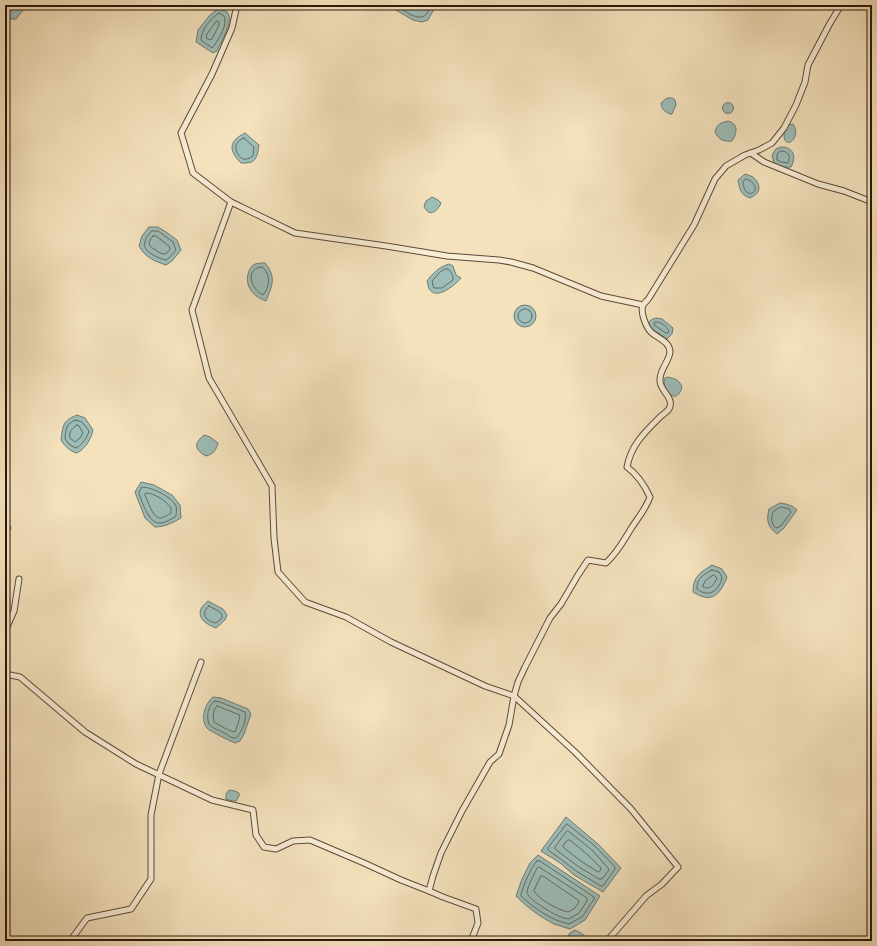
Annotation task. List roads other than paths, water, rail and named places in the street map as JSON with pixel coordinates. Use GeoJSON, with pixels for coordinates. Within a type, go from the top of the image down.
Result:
{"type":"FeatureCollection","features":[{"type":"Feature","properties":{"kind":"street"},"geometry":{"type":"LineString","coordinates":[[237,5],[232,28],[212,74],[182,133],[193,173],[231,202],[295,233],[447,256],[511,262],[533,268],[601,296],[643,305]]}},
{"type":"Feature","properties":{"kind":"street"},"geometry":{"type":"LineString","coordinates":[[429,891],[441,853],[462,811],[490,762],[499,754],[509,725],[518,682],[542,632],[588,560],[606,564],[612,558],[647,505],[650,497],[642,481],[627,467],[628,457],[638,440],[662,415],[669,410],[671,403],[662,388],[660,381],[661,373],[670,352],[665,342],[650,332],[645,323],[643,305],[649,298],[694,225],[715,179],[726,166],[772,143],[784,128],[796,105],[805,82],[808,65],[841,5]]}},
{"type":"Feature","properties":{"kind":"street"},"geometry":{"type":"LineString","coordinates":[[751,153],[764,162],[818,184],[844,191],[872,202]]}},
{"type":"Feature","properties":{"kind":"street"},"geometry":{"type":"LineString","coordinates":[[231,202],[192,310],[209,378],[272,486],[274,538],[278,572],[305,602],[346,617],[391,642],[485,686],[514,696],[575,752],[626,804],[678,867],[662,884],[646,896],[607,941]]}},
{"type":"Feature","properties":{"kind":"street"},"geometry":{"type":"LineString","coordinates":[[5,631],[14,611],[19,579]]}},
{"type":"Feature","properties":{"kind":"street"},"geometry":{"type":"LineString","coordinates":[[70,941],[87,918],[131,909],[150,879],[151,815],[159,774],[201,662]]}},
{"type":"Feature","properties":{"kind":"street"},"geometry":{"type":"LineString","coordinates":[[5,674],[20,677],[85,732],[136,764],[212,800],[253,810],[256,835],[264,847],[276,849],[293,841],[310,840],[443,898],[476,909],[478,923],[471,941]]}},
{"type":"Feature","properties":{"kind":"water"},"geometry":{"type":"Polygon","coordinates":[[[5,5],[27,5],[16,19],[11,19],[5,15],[5,5]]]}},
{"type":"Feature","properties":{"kind":"water"},"geometry":{"type":"Polygon","coordinates":[[[387,5],[434,5],[434,9],[428,20],[422,22],[413,20],[387,5]]]}},
{"type":"Feature","properties":{"kind":"water"},"geometry":{"type":"Polygon","coordinates":[[[218,9],[227,12],[229,20],[226,32],[217,51],[213,53],[196,42],[198,30],[210,15],[218,9]]]}},
{"type":"Feature","properties":{"kind":"water"},"geometry":{"type":"Polygon","coordinates":[[[667,98],[672,98],[675,100],[676,105],[672,114],[665,111],[662,107],[661,103],[667,98]]]}},
{"type":"Feature","properties":{"kind":"water"},"geometry":{"type":"Polygon","coordinates":[[[728,102],[732,104],[734,108],[732,112],[728,114],[724,112],[722,108],[724,104],[728,102]]]}},
{"type":"Feature","properties":{"kind":"water"},"geometry":{"type":"Polygon","coordinates":[[[728,121],[734,124],[736,129],[732,141],[722,140],[715,132],[719,124],[728,121]]]}},
{"type":"Feature","properties":{"kind":"water"},"geometry":{"type":"Polygon","coordinates":[[[793,124],[796,133],[795,137],[790,142],[785,141],[785,131],[788,125],[793,124]]]}},
{"type":"Feature","properties":{"kind":"water"},"geometry":{"type":"Polygon","coordinates":[[[245,133],[259,145],[256,157],[253,161],[241,163],[234,154],[232,146],[236,139],[245,133]]]}},
{"type":"Feature","properties":{"kind":"water"},"geometry":{"type":"Polygon","coordinates":[[[781,147],[791,150],[793,153],[794,159],[791,167],[774,163],[772,155],[776,149],[781,147]]]}},
{"type":"Feature","properties":{"kind":"water"},"geometry":{"type":"Polygon","coordinates":[[[745,174],[754,178],[759,187],[758,192],[750,198],[742,193],[738,180],[745,174]]]}},
{"type":"Feature","properties":{"kind":"water"},"geometry":{"type":"Polygon","coordinates":[[[432,197],[441,203],[435,211],[430,213],[424,206],[426,201],[432,197]]]}},
{"type":"Feature","properties":{"kind":"water"},"geometry":{"type":"Polygon","coordinates":[[[149,227],[158,227],[177,240],[181,250],[172,261],[166,265],[150,258],[139,246],[142,236],[149,227]]]}},
{"type":"Feature","properties":{"kind":"water"},"geometry":{"type":"Polygon","coordinates":[[[265,263],[269,268],[272,277],[271,286],[266,301],[251,291],[247,279],[252,266],[265,263]]]}},
{"type":"Feature","properties":{"kind":"water"},"geometry":{"type":"Polygon","coordinates":[[[449,264],[453,266],[456,275],[461,278],[447,290],[433,293],[429,289],[427,281],[436,271],[449,264]]]}},
{"type":"Feature","properties":{"kind":"water"},"geometry":{"type":"Polygon","coordinates":[[[525,305],[533,308],[536,316],[533,324],[525,327],[517,324],[514,316],[517,308],[525,305]]]}},
{"type":"Feature","properties":{"kind":"water"},"geometry":{"type":"Polygon","coordinates":[[[656,318],[662,319],[673,328],[672,334],[667,339],[648,326],[650,320],[656,318]]]}},
{"type":"Feature","properties":{"kind":"water"},"geometry":{"type":"Polygon","coordinates":[[[668,377],[677,380],[682,387],[677,396],[670,394],[665,387],[665,378],[668,377]]]}},
{"type":"Feature","properties":{"kind":"water"},"geometry":{"type":"Polygon","coordinates":[[[77,415],[85,418],[93,430],[88,443],[77,453],[68,448],[61,440],[64,424],[68,419],[77,415]]]}},
{"type":"Feature","properties":{"kind":"water"},"geometry":{"type":"Polygon","coordinates":[[[204,435],[210,437],[218,443],[214,451],[206,456],[197,447],[198,441],[204,435]]]}},
{"type":"Feature","properties":{"kind":"water"},"geometry":{"type":"Polygon","coordinates":[[[141,482],[154,485],[172,495],[180,505],[181,518],[171,523],[155,527],[145,518],[135,492],[141,482]]]}},
{"type":"Feature","properties":{"kind":"water"},"geometry":{"type":"Polygon","coordinates":[[[780,503],[789,505],[797,510],[784,528],[777,534],[768,523],[768,517],[769,509],[780,503]]]}},
{"type":"Feature","properties":{"kind":"water"},"geometry":{"type":"Polygon","coordinates":[[[5,516],[11,528],[5,537],[5,516]]]}},
{"type":"Feature","properties":{"kind":"water"},"geometry":{"type":"Polygon","coordinates":[[[712,565],[722,569],[727,577],[721,589],[714,596],[700,596],[693,592],[694,582],[701,573],[712,565]]]}},
{"type":"Feature","properties":{"kind":"water"},"geometry":{"type":"Polygon","coordinates":[[[208,601],[223,609],[227,615],[225,620],[216,628],[204,621],[200,613],[203,606],[208,601]]]}},
{"type":"Feature","properties":{"kind":"water"},"geometry":{"type":"Polygon","coordinates":[[[213,697],[221,698],[248,709],[251,714],[240,741],[235,743],[215,734],[205,725],[204,712],[208,703],[213,697]]]}},
{"type":"Feature","properties":{"kind":"water"},"geometry":{"type":"Polygon","coordinates":[[[229,790],[239,793],[236,801],[226,799],[226,794],[229,790]]]}},
{"type":"Feature","properties":{"kind":"water"},"geometry":{"type":"Polygon","coordinates":[[[566,817],[598,844],[621,868],[603,892],[574,875],[560,863],[541,851],[566,817]]]}},
{"type":"Feature","properties":{"kind":"water"},"geometry":{"type":"Polygon","coordinates":[[[538,855],[600,896],[585,920],[570,929],[554,924],[544,918],[529,908],[516,896],[530,863],[538,855]]]}},
{"type":"Feature","properties":{"kind":"water"},"geometry":{"type":"Polygon","coordinates":[[[574,930],[583,934],[589,941],[566,941],[569,934],[574,930]]]}}]}
